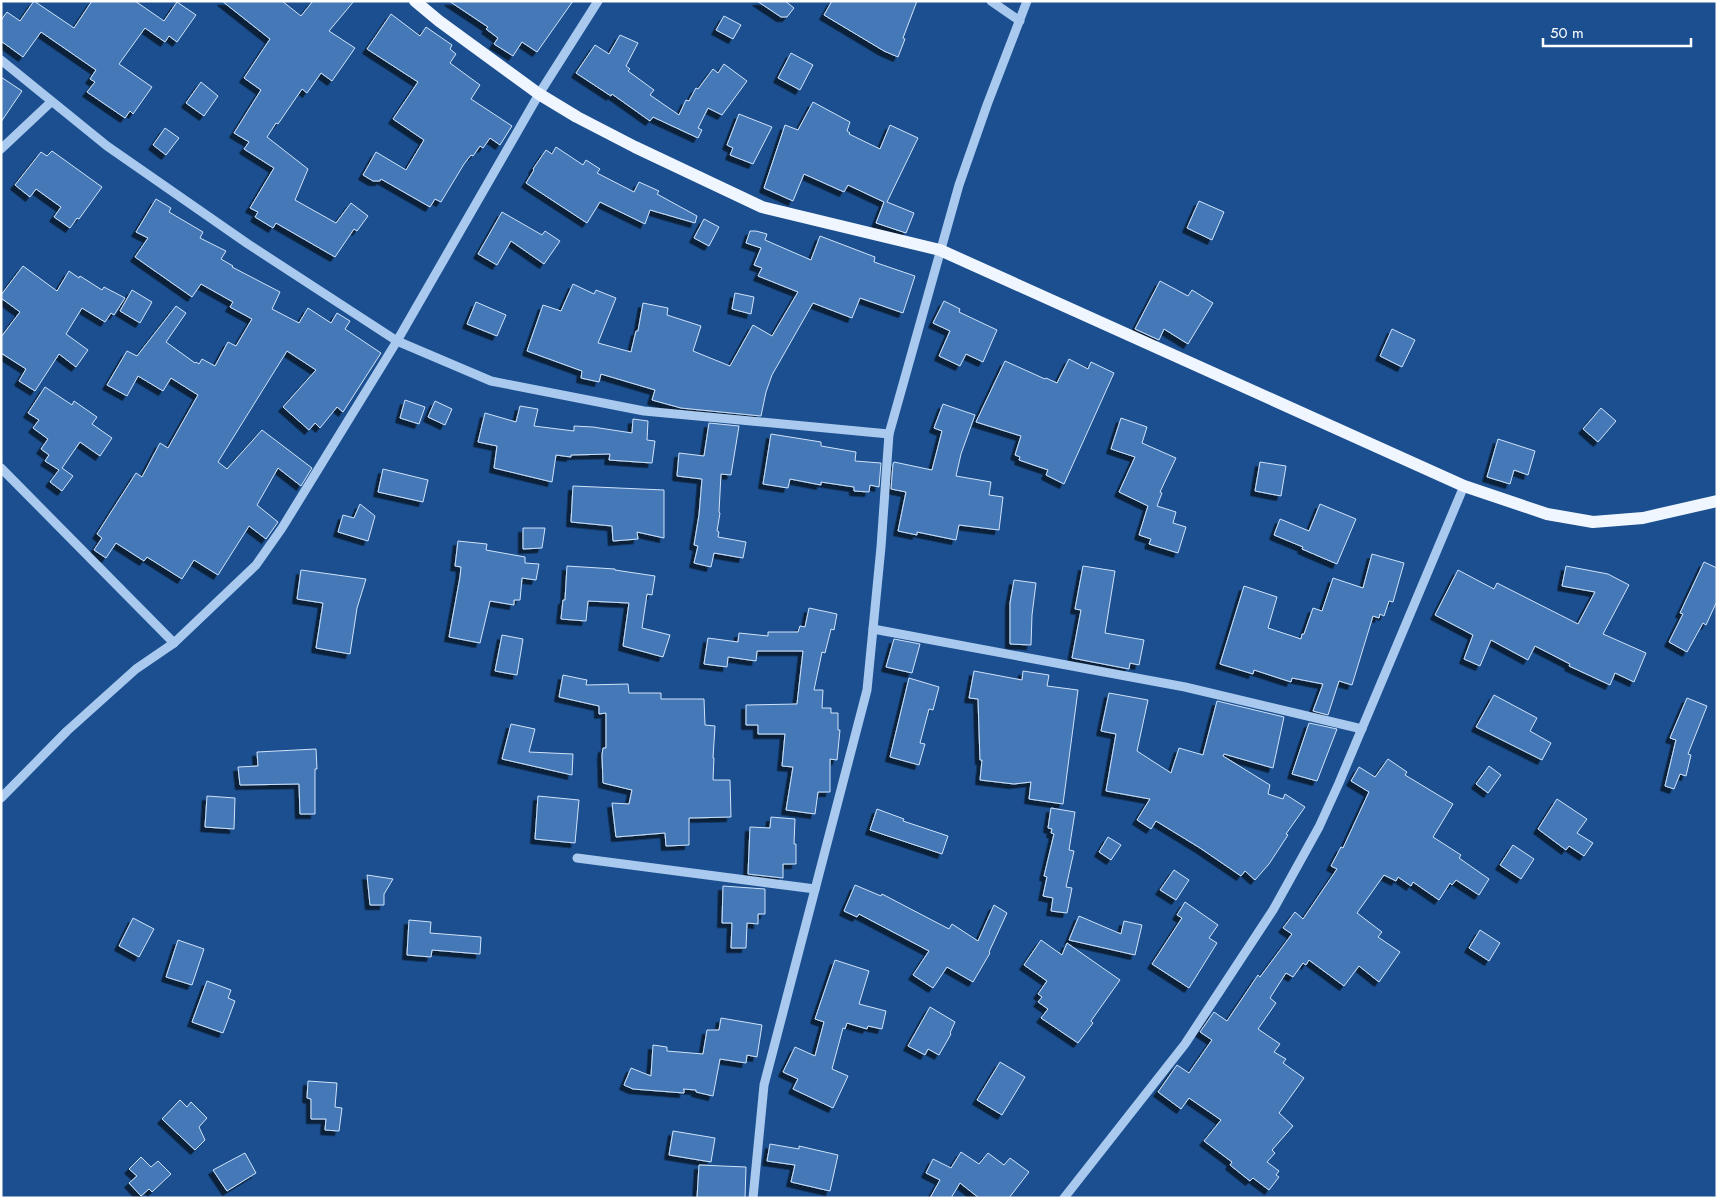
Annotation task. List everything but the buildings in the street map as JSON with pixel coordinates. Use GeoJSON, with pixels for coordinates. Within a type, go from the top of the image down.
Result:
{"type":"FeatureCollection","features":[{"type":"Feature","properties":{"kind":"main road"},"geometry":{"type":"LineString","coordinates":[[415,1],[439,21],[539,94],[577,117],[762,206],[940,250],[1464,486],[1547,514],[1593,522],[1643,518],[1717,501]]}},
{"type":"Feature","properties":{"kind":"street"},"geometry":{"type":"LineString","coordinates":[[1,798],[67,731],[136,670],[174,643],[256,565],[282,528],[397,341],[539,94],[598,1]]}},
{"type":"Feature","properties":{"kind":"street"},"geometry":{"type":"LineString","coordinates":[[991,1],[1020,20]]}},
{"type":"Feature","properties":{"kind":"street"},"geometry":{"type":"LineString","coordinates":[[753,1198],[764,1084],[866,690],[874,629],[888,434],[958,185],[1028,1]]}},
{"type":"Feature","properties":{"kind":"street"},"geometry":{"type":"LineString","coordinates":[[1,60],[107,146],[240,239],[397,341],[491,380],[644,411],[888,434]]}},
{"type":"Feature","properties":{"kind":"street"},"geometry":{"type":"LineString","coordinates":[[1,149],[51,102]]}},
{"type":"Feature","properties":{"kind":"street"},"geometry":{"type":"LineString","coordinates":[[1,468],[174,643]]}},
{"type":"Feature","properties":{"kind":"street"},"geometry":{"type":"LineString","coordinates":[[1064,1198],[1185,1044],[1273,910],[1318,827],[1362,729],[1464,486]]}},
{"type":"Feature","properties":{"kind":"street"},"geometry":{"type":"LineString","coordinates":[[874,629],[1185,687],[1362,729]]}},
{"type":"Feature","properties":{"kind":"street"},"geometry":{"type":"LineString","coordinates":[[577,858],[815,889]]}}]}
